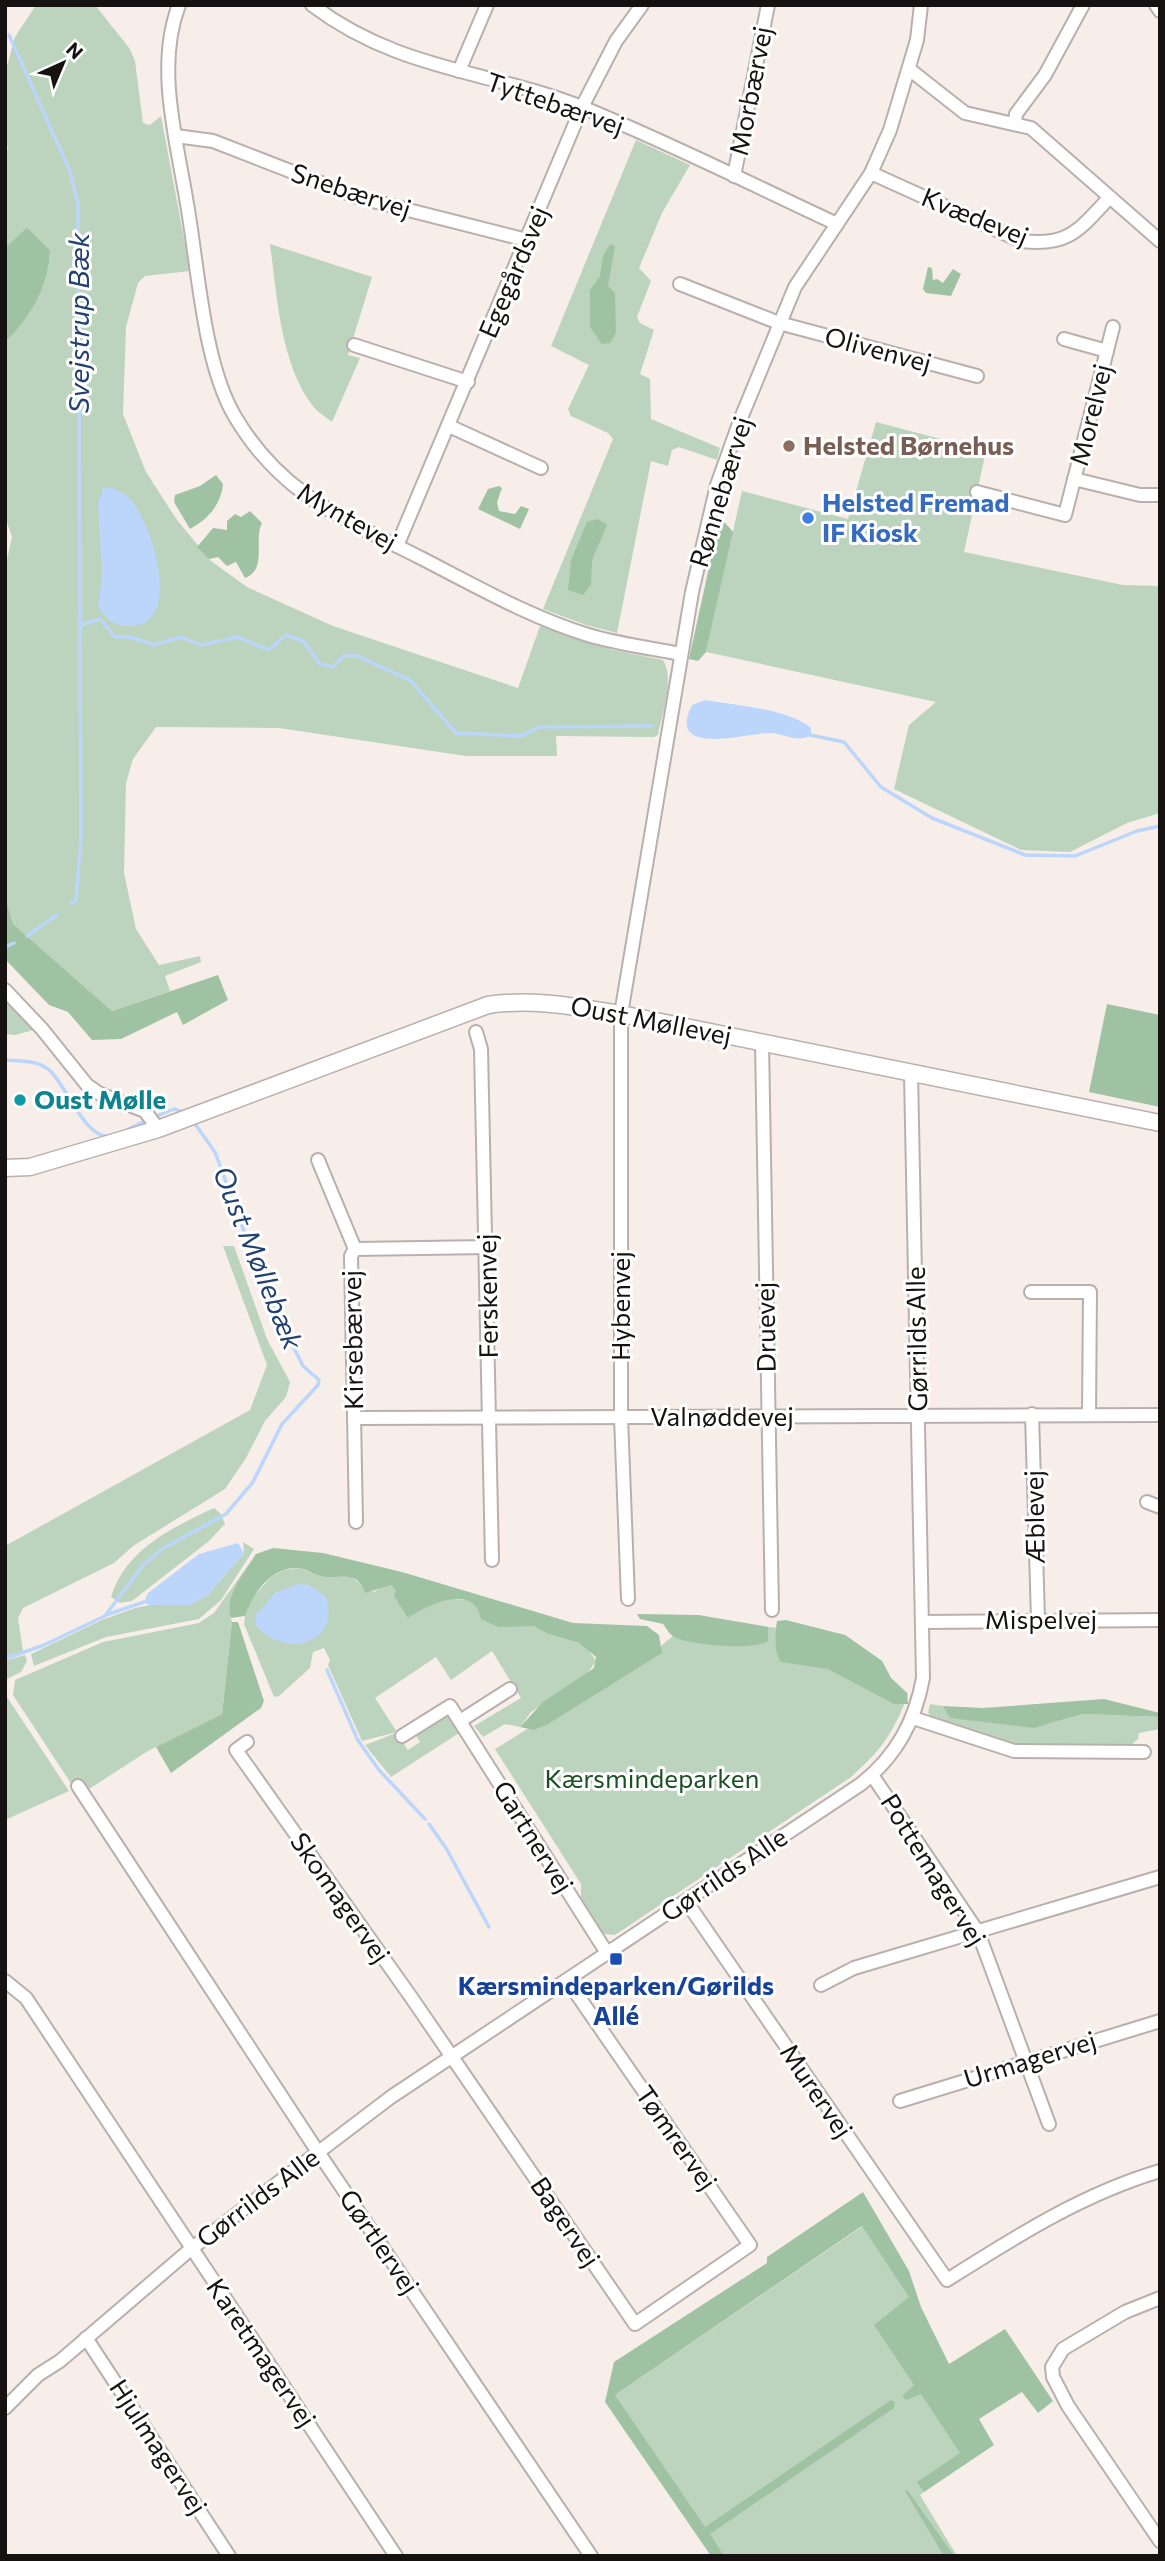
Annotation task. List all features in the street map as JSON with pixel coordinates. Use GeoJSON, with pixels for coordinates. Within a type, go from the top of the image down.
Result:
{"type":"FeatureCollection","features":[{"type":"Feature","properties":{"kind":"street","name":"Myntevej"},"geometry":{"type":"LineString","coordinates":[[179,5],[169,67],[176,136],[214,364],[233,414],[279,475],[318,506],[535,615],[617,643],[681,654]]}},
{"type":"Feature","properties":{"kind":"street","name":"Tyttebærvej"},"geometry":{"type":"LineString","coordinates":[[312,5],[361,38],[395,53],[582,107],[837,223]]}},
{"type":"Feature","properties":{"kind":"street"},"geometry":{"type":"LineString","coordinates":[[459,71],[487,5]]}},
{"type":"Feature","properties":{"kind":"street","name":"Egegårdsvej"},"geometry":{"type":"LineString","coordinates":[[397,546],[582,107],[616,41],[642,5]]}},
{"type":"Feature","properties":{"kind":"street","name":"Morbærvej"},"geometry":{"type":"LineString","coordinates":[[734,176],[768,5]]}},
{"type":"Feature","properties":{"kind":"street","name":"Rønnebærvej"},"geometry":{"type":"LineString","coordinates":[[621,1014],[701,544],[718,485],[795,287],[871,173],[890,130],[917,40],[921,5]]}},
{"type":"Feature","properties":{"kind":"street"},"geometry":{"type":"LineString","coordinates":[[1015,122],[1016,114],[1056,56],[1083,5]]}},
{"type":"Feature","properties":{"kind":"street"},"geometry":{"type":"LineString","coordinates":[[1156,5],[1160,11]]}},
{"type":"Feature","properties":{"kind":"street"},"geometry":{"type":"LineString","coordinates":[[909,69],[965,113],[1015,122],[1031,128],[1159,240]]}},
{"type":"Feature","properties":{"kind":"street","name":"Snebærvej"},"geometry":{"type":"LineString","coordinates":[[176,136],[213,141],[357,197],[527,240]]}},
{"type":"Feature","properties":{"kind":"street","name":"Kvædevej"},"geometry":{"type":"LineString","coordinates":[[871,173],[1021,241],[1040,244],[1058,242],[1072,234],[1109,198]]}},
{"type":"Feature","properties":{"kind":"street","name":"Olivenvej"},"geometry":{"type":"LineString","coordinates":[[680,284],[779,323],[977,376]]}},
{"type":"Feature","properties":{"kind":"street","name":"Morelvej"},"geometry":{"type":"LineString","coordinates":[[978,492],[1065,514],[1113,327]]}},
{"type":"Feature","properties":{"kind":"street","name":"Morelvej"},"geometry":{"type":"LineString","coordinates":[[1064,339],[1107,351]]}},
{"type":"Feature","properties":{"kind":"street"},"geometry":{"type":"LineString","coordinates":[[354,345],[468,382]]}},
{"type":"Feature","properties":{"kind":"street"},"geometry":{"type":"LineString","coordinates":[[449,426],[541,468]]}},
{"type":"Feature","properties":{"kind":"street","name":"Morelvej"},"geometry":{"type":"LineString","coordinates":[[1074,479],[1140,495],[1160,495]]}},
{"type":"Feature","properties":{"kind":"street"},"geometry":{"type":"LineString","coordinates":[[5,990],[42,1029],[87,1085],[100,1094],[145,1111],[158,1129]]}},
{"type":"Feature","properties":{"kind":"street","name":"Oust Møllevej"},"geometry":{"type":"LineString","coordinates":[[5,1168],[30,1167],[158,1129],[488,1005],[511,1001],[549,1002],[621,1014],[1160,1123]]}},
{"type":"Feature","properties":{"kind":"street","name":"Hybenvej"},"geometry":{"type":"LineString","coordinates":[[621,1014],[621,1417],[628,1598]]}},
{"type":"Feature","properties":{"kind":"street","name":"Ferskenvej"},"geometry":{"type":"LineString","coordinates":[[476,1032],[481,1049],[488,1247],[492,1560]]}},
{"type":"Feature","properties":{"kind":"street","name":"Druevej"},"geometry":{"type":"LineString","coordinates":[[762,1043],[772,1611]]}},
{"type":"Feature","properties":{"kind":"street","name":"Gørrilds Alle"},"geometry":{"type":"LineString","coordinates":[[5,2408],[38,2375],[192,2248],[391,2097],[872,1775],[891,1756],[913,1718],[923,1678],[911,1073]]}},
{"type":"Feature","properties":{"kind":"street"},"geometry":{"type":"LineString","coordinates":[[318,1160],[355,1249]]}},
{"type":"Feature","properties":{"kind":"street","name":"Kirsebærvej"},"geometry":{"type":"LineString","coordinates":[[356,1522],[351,1256],[355,1249],[488,1247]]}},
{"type":"Feature","properties":{"kind":"street"},"geometry":{"type":"LineString","coordinates":[[1031,1292],[1090,1292],[1089,1415]]}},
{"type":"Feature","properties":{"kind":"street","name":"Æblevej"},"geometry":{"type":"LineString","coordinates":[[1032,1414],[1038,1620]]}},
{"type":"Feature","properties":{"kind":"street","name":"Valnøddevej"},"geometry":{"type":"LineString","coordinates":[[355,1418],[1160,1415]]}},
{"type":"Feature","properties":{"kind":"street"},"geometry":{"type":"LineString","coordinates":[[1147,1502],[1160,1507]]}},
{"type":"Feature","properties":{"kind":"street","name":"Mispelvej"},"geometry":{"type":"LineString","coordinates":[[922,1622],[1160,1620]]}},
{"type":"Feature","properties":{"kind":"street"},"geometry":{"type":"LineString","coordinates":[[402,1736],[450,1706],[460,1721],[510,1689]]}},
{"type":"Feature","properties":{"kind":"street"},"geometry":{"type":"LineString","coordinates":[[913,1718],[1014,1751],[1143,1752]]}},
{"type":"Feature","properties":{"kind":"street","name":"Gartnervej"},"geometry":{"type":"LineString","coordinates":[[460,1721],[607,1953]]}},
{"type":"Feature","properties":{"kind":"street","name":"Skomagervej"},"geometry":{"type":"LineString","coordinates":[[247,1742],[236,1750],[452,2057]]}},
{"type":"Feature","properties":{"kind":"street","name":"Pottemagervej"},"geometry":{"type":"LineString","coordinates":[[872,1775],[978,1932],[1049,2124]]}},
{"type":"Feature","properties":{"kind":"street","name":"Gørtlervej"},"geometry":{"type":"LineString","coordinates":[[78,1786],[319,2153],[591,2556]]}},
{"type":"Feature","properties":{"kind":"street"},"geometry":{"type":"LineString","coordinates":[[821,1985],[854,1968],[1160,1877]]}},
{"type":"Feature","properties":{"kind":"street","name":"Murervej"},"geometry":{"type":"LineString","coordinates":[[686,1901],[947,2280],[1050,2216],[1133,2179],[1160,2171]]}},
{"type":"Feature","properties":{"kind":"street","name":"Tømrervej"},"geometry":{"type":"LineString","coordinates":[[567,1980],[750,2245],[698,2281]]}},
{"type":"Feature","properties":{"kind":"street","name":"Karetmagervej"},"geometry":{"type":"LineString","coordinates":[[5,1981],[26,1998],[396,2556]]}},
{"type":"Feature","properties":{"kind":"street","name":"Urmagervej"},"geometry":{"type":"LineString","coordinates":[[900,2101],[1160,2021]]}},
{"type":"Feature","properties":{"kind":"street","name":"Bagervej"},"geometry":{"type":"LineString","coordinates":[[452,2057],[635,2324],[698,2281]]}},
{"type":"Feature","properties":{"kind":"street"},"geometry":{"type":"LineString","coordinates":[[1160,2298],[1125,2312],[1063,2349],[1052,2367],[1053,2377],[1068,2406],[1160,2542]]}},
{"type":"Feature","properties":{"kind":"street","name":"Hjulmagervej"},"geometry":{"type":"LineString","coordinates":[[86,2338],[229,2556]]}},
{"type":"Feature","properties":{"kind":"green space"},"geometry":{"type":"Polygon","coordinates":[[[36,5],[95,5],[130,49],[135,61],[143,123],[150,125],[161,116],[190,271],[145,276],[138,283],[126,327],[123,414],[146,472],[177,520],[211,561],[247,587],[333,626],[518,688],[540,626],[613,650],[663,660],[668,677],[658,735],[556,736],[557,756],[466,756],[279,728],[156,727],[133,759],[126,783],[124,873],[136,929],[159,965],[200,956],[201,962],[165,976],[170,991],[112,1011],[13,924],[5,896],[5,569],[12,537],[5,516],[5,342],[23,322],[37,300],[46,276],[50,250],[27,227],[5,248],[5,154],[8,149],[5,139],[5,73],[15,37],[36,5]]]}},
{"type":"Feature","properties":{"kind":"green space"},"geometry":{"type":"Polygon","coordinates":[[[636,140],[690,165],[662,213],[639,268],[651,281],[637,317],[640,323],[654,330],[640,374],[650,379],[651,419],[720,448],[717,460],[679,447],[672,450],[668,466],[651,461],[617,633],[543,609],[613,439],[608,433],[571,416],[568,409],[589,365],[551,346],[636,140]]]}},
{"type":"Feature","properties":{"kind":"green space"},"geometry":{"type":"Polygon","coordinates":[[[27,227],[50,250],[49,263],[37,300],[23,322],[5,342],[5,248],[27,227]]]}},
{"type":"Feature","properties":{"kind":"green space"},"geometry":{"type":"Polygon","coordinates":[[[270,244],[372,277],[348,355],[360,358],[332,422],[312,405],[301,388],[286,349],[270,244]]]}},
{"type":"Feature","properties":{"kind":"green space"},"geometry":{"type":"Polygon","coordinates":[[[610,244],[615,246],[608,286],[615,293],[616,333],[610,343],[602,344],[590,327],[590,290],[600,276],[603,256],[610,244]]]}},
{"type":"Feature","properties":{"kind":"green space"},"geometry":{"type":"Polygon","coordinates":[[[928,267],[932,268],[933,280],[937,279],[943,283],[953,269],[961,274],[951,296],[926,293],[923,289],[928,267]]]}},
{"type":"Feature","properties":{"kind":"green space"},"geometry":{"type":"Polygon","coordinates":[[[876,422],[986,451],[964,552],[1123,585],[1160,586],[1160,813],[1127,823],[1070,852],[1021,850],[894,789],[909,725],[936,702],[706,652],[742,491],[848,519],[876,422]]]}},
{"type":"Feature","properties":{"kind":"green space"},"geometry":{"type":"Polygon","coordinates":[[[216,475],[223,484],[220,498],[208,516],[190,529],[174,502],[175,495],[200,486],[216,475]]]}},
{"type":"Feature","properties":{"kind":"green space"},"geometry":{"type":"Polygon","coordinates":[[[499,486],[502,488],[497,502],[499,511],[515,514],[521,506],[529,509],[520,529],[478,509],[488,489],[499,486]]]}},
{"type":"Feature","properties":{"kind":"green space"},"geometry":{"type":"Polygon","coordinates":[[[250,511],[262,523],[256,568],[245,578],[236,562],[227,566],[218,557],[209,559],[197,547],[213,528],[227,530],[227,521],[235,514],[241,517],[250,511]]]}},
{"type":"Feature","properties":{"kind":"green space"},"geometry":{"type":"Polygon","coordinates":[[[720,517],[733,532],[706,652],[698,661],[689,659],[720,517]]]}},
{"type":"Feature","properties":{"kind":"green space"},"geometry":{"type":"Polygon","coordinates":[[[598,519],[607,525],[592,560],[591,585],[583,595],[568,590],[571,560],[587,522],[598,519]]]}},
{"type":"Feature","properties":{"kind":"green space"},"geometry":{"type":"Polygon","coordinates":[[[5,896],[13,924],[112,1011],[218,975],[228,1000],[183,1025],[177,1012],[121,1039],[92,1040],[68,1012],[49,1005],[5,959],[5,896]]]}},
{"type":"Feature","properties":{"kind":"green space"},"geometry":{"type":"Polygon","coordinates":[[[5,995],[37,1029],[15,1035],[6,1034],[5,995]]]}},
{"type":"Feature","properties":{"kind":"green space"},"geometry":{"type":"Polygon","coordinates":[[[1107,1004],[1160,1015],[1160,1107],[1089,1092],[1107,1004]]]}},
{"type":"Feature","properties":{"kind":"green space"},"geometry":{"type":"Polygon","coordinates":[[[223,1246],[234,1246],[267,1339],[290,1382],[286,1397],[265,1421],[246,1458],[225,1489],[133,1546],[114,1563],[23,1608],[18,1618],[23,1651],[5,1657],[5,1546],[250,1410],[267,1365],[223,1246]]]}},
{"type":"Feature","properties":{"kind":"green space"},"geometry":{"type":"Polygon","coordinates":[[[214,1508],[220,1513],[225,1524],[209,1541],[132,1601],[120,1603],[111,1597],[127,1566],[138,1553],[166,1533],[214,1508]]]}},
{"type":"Feature","properties":{"kind":"green space"},"geometry":{"type":"Polygon","coordinates":[[[243,1542],[254,1549],[221,1600],[199,1619],[106,1637],[34,1666],[31,1654],[102,1620],[150,1605],[189,1605],[208,1595],[244,1553],[243,1542]]]}},
{"type":"Feature","properties":{"kind":"green space"},"geometry":{"type":"Polygon","coordinates":[[[273,1548],[323,1553],[402,1572],[573,1623],[647,1626],[659,1635],[662,1653],[548,1724],[534,1730],[520,1727],[543,1702],[594,1668],[596,1657],[579,1643],[548,1634],[533,1626],[498,1627],[481,1619],[477,1608],[469,1601],[460,1599],[438,1603],[408,1618],[394,1596],[396,1590],[391,1585],[365,1593],[359,1581],[354,1579],[325,1577],[298,1568],[279,1572],[271,1577],[258,1590],[245,1616],[231,1618],[230,1602],[242,1576],[256,1554],[273,1548]]]}},
{"type":"Feature","properties":{"kind":"green space"},"geometry":{"type":"Polygon","coordinates":[[[256,1554],[236,1587],[230,1604],[232,1622],[222,1714],[148,1751],[89,1789],[85,1783],[74,1788],[13,1695],[15,1680],[103,1642],[199,1623],[214,1613],[256,1554]]]}},
{"type":"Feature","properties":{"kind":"green space"},"geometry":{"type":"Polygon","coordinates":[[[299,1568],[325,1577],[351,1577],[374,1592],[385,1584],[391,1585],[426,1606],[450,1599],[468,1600],[512,1625],[533,1626],[548,1634],[579,1643],[587,1648],[596,1661],[586,1675],[531,1712],[520,1727],[505,1724],[483,1737],[474,1726],[521,1698],[492,1651],[451,1680],[436,1657],[375,1698],[397,1732],[362,1741],[328,1665],[330,1660],[324,1648],[313,1652],[310,1668],[279,1696],[274,1697],[244,1624],[251,1599],[271,1577],[284,1570],[299,1568]]]}},
{"type":"Feature","properties":{"kind":"green space"},"geometry":{"type":"Polygon","coordinates":[[[637,1614],[698,1615],[768,1627],[768,1641],[750,1646],[722,1646],[682,1640],[669,1633],[663,1624],[640,1619],[637,1614]]]}},
{"type":"Feature","properties":{"kind":"green space","name":"Kærsmindeparken"},"geometry":{"type":"Polygon","coordinates":[[[698,1615],[768,1627],[845,1635],[882,1661],[891,1678],[908,1694],[886,1740],[851,1777],[615,1935],[604,1934],[581,1899],[581,1884],[495,1749],[661,1646],[698,1615]]]}},
{"type":"Feature","properties":{"kind":"green space"},"geometry":{"type":"Polygon","coordinates":[[[786,1620],[845,1635],[882,1661],[891,1678],[907,1693],[908,1704],[894,1704],[828,1669],[781,1662],[776,1648],[776,1626],[777,1621],[786,1620]]]}},
{"type":"Feature","properties":{"kind":"green space"},"geometry":{"type":"Polygon","coordinates":[[[232,1622],[238,1622],[264,1701],[261,1708],[171,1773],[156,1747],[222,1714],[232,1622]]]}},
{"type":"Feature","properties":{"kind":"green space"},"geometry":{"type":"Polygon","coordinates":[[[25,1655],[27,1661],[21,1672],[5,1680],[5,1661],[25,1655]]]}},
{"type":"Feature","properties":{"kind":"green space"},"geometry":{"type":"Polygon","coordinates":[[[5,1694],[69,1791],[5,1820],[5,1694]]]}},
{"type":"Feature","properties":{"kind":"green space"},"geometry":{"type":"Polygon","coordinates":[[[1104,1699],[1160,1713],[1160,1717],[1083,1714],[1034,1728],[950,1718],[943,1706],[983,1708],[1104,1699]]]}},
{"type":"Feature","properties":{"kind":"green space"},"geometry":{"type":"Polygon","coordinates":[[[930,1704],[943,1706],[951,1718],[1045,1725],[1083,1714],[1160,1717],[1160,1729],[1139,1733],[1138,1739],[1131,1745],[1013,1744],[934,1719],[928,1713],[930,1704]]]}},
{"type":"Feature","properties":{"kind":"green space"},"geometry":{"type":"Polygon","coordinates":[[[448,1713],[459,1733],[391,1777],[365,1745],[396,1733],[408,1750],[420,1742],[415,1734],[448,1713]]]}},
{"type":"Feature","properties":{"kind":"green space"},"geometry":{"type":"Polygon","coordinates":[[[863,2192],[909,2271],[921,2307],[949,2364],[1005,2329],[1053,2401],[1038,2413],[1022,2392],[979,2419],[994,2445],[924,2492],[917,2482],[960,2453],[921,2394],[906,2400],[902,2396],[914,2385],[874,2325],[909,2297],[862,2226],[615,2395],[705,2527],[891,2400],[895,2402],[894,2408],[710,2534],[724,2556],[711,2556],[605,2402],[614,2362],[767,2263],[767,2257],[863,2192]]]}},
{"type":"Feature","properties":{"kind":"green space"},"geometry":{"type":"Polygon","coordinates":[[[863,2226],[910,2297],[876,2324],[969,2460],[920,2495],[957,2556],[711,2556],[615,2395],[863,2226]]]}},
{"type":"Feature","properties":{"kind":"green space"},"geometry":{"type":"Polygon","coordinates":[[[905,2491],[908,2491],[954,2556],[944,2556],[905,2491]]]}},
{"type":"Feature","properties":{"kind":"water"},"geometry":{"type":"Polygon","coordinates":[[[112,487],[128,497],[139,512],[155,551],[159,573],[160,593],[156,611],[145,622],[128,626],[110,621],[98,606],[102,578],[98,504],[103,488],[112,487]]]}},
{"type":"Feature","properties":{"kind":"water"},"geometry":{"type":"Polygon","coordinates":[[[705,700],[790,716],[811,728],[811,735],[801,738],[775,733],[712,739],[699,737],[690,732],[687,721],[692,705],[705,700]]]}},
{"type":"Feature","properties":{"kind":"water"},"geometry":{"type":"Polygon","coordinates":[[[238,1543],[244,1553],[208,1595],[189,1605],[149,1605],[144,1602],[148,1593],[199,1554],[238,1543]]]}},
{"type":"Feature","properties":{"kind":"water"},"geometry":{"type":"Polygon","coordinates":[[[298,1584],[309,1585],[326,1597],[329,1613],[326,1626],[318,1636],[307,1642],[294,1644],[267,1636],[256,1625],[256,1615],[276,1592],[298,1584]]]}},
{"type":"Feature","properties":{"kind":"waterway","name":"Svejstrup Bæk"},"geometry":{"type":"LineString","coordinates":[[9,35],[69,169],[78,204],[81,838],[76,900],[71,903]]}},
{"type":"Feature","properties":{"kind":"waterway"},"geometry":{"type":"LineString","coordinates":[[81,625],[100,619],[115,637],[130,637],[154,645],[181,637],[201,645],[238,637],[268,650],[286,635],[303,641],[320,664],[333,667],[343,656],[357,656],[410,680],[456,733],[521,736],[540,727],[652,726]]}},
{"type":"Feature","properties":{"kind":"waterway"},"geometry":{"type":"LineString","coordinates":[[810,735],[844,742],[881,787],[932,818],[1025,855],[1075,856],[1137,831],[1160,826]]}},
{"type":"Feature","properties":{"kind":"waterway","name":"Oust Møllebæk"},"geometry":{"type":"LineString","coordinates":[[27,936],[57,915]]}},
{"type":"Feature","properties":{"kind":"waterway","name":"Oust Møllebæk"},"geometry":{"type":"LineString","coordinates":[[5,947],[14,943]]}},
{"type":"Feature","properties":{"kind":"waterway","name":"Oust Møllebæk"},"geometry":{"type":"LineString","coordinates":[[5,1060],[33,1062],[48,1069],[84,1120],[101,1135],[115,1135],[146,1121]]}},
{"type":"Feature","properties":{"kind":"waterway","name":"Oust Møllebæk"},"geometry":{"type":"LineString","coordinates":[[154,1117],[174,1109],[186,1113]]}},
{"type":"Feature","properties":{"kind":"waterway","name":"Oust Møllebæk"},"geometry":{"type":"LineString","coordinates":[[5,1659],[44,1645],[105,1616],[144,1564],[164,1548],[226,1514],[253,1482],[282,1424],[318,1385],[319,1380],[303,1366],[267,1294],[215,1152],[193,1121]]}},
{"type":"Feature","properties":{"kind":"waterway"},"geometry":{"type":"LineString","coordinates":[[106,1615],[144,1602]]}},
{"type":"Feature","properties":{"kind":"waterway"},"geometry":{"type":"LineString","coordinates":[[327,1670],[356,1736]]}},
{"type":"Feature","properties":{"kind":"waterway"},"geometry":{"type":"LineString","coordinates":[[357,1739],[379,1770],[425,1819]]}},
{"type":"Feature","properties":{"kind":"waterway"},"geometry":{"type":"LineString","coordinates":[[429,1824],[446,1848],[489,1927]]}},
{"type":"Feature","properties":{"kind":"place","name":"Helsted Børnehus"},"geometry":{"type":"Point","coordinates":[789,446]}},
{"type":"Feature","properties":{"kind":"place","name":"Helsted Fremad IF Kiosk"},"geometry":{"type":"Point","coordinates":[808,518]}},
{"type":"Feature","properties":{"kind":"place","name":"Oust Mølle"},"geometry":{"type":"Point","coordinates":[20,1100]}},
{"type":"Feature","properties":{"kind":"place","name":"Kærsmindeparken/Gørilds Allé"},"geometry":{"type":"Point","coordinates":[616,1959]}}]}
